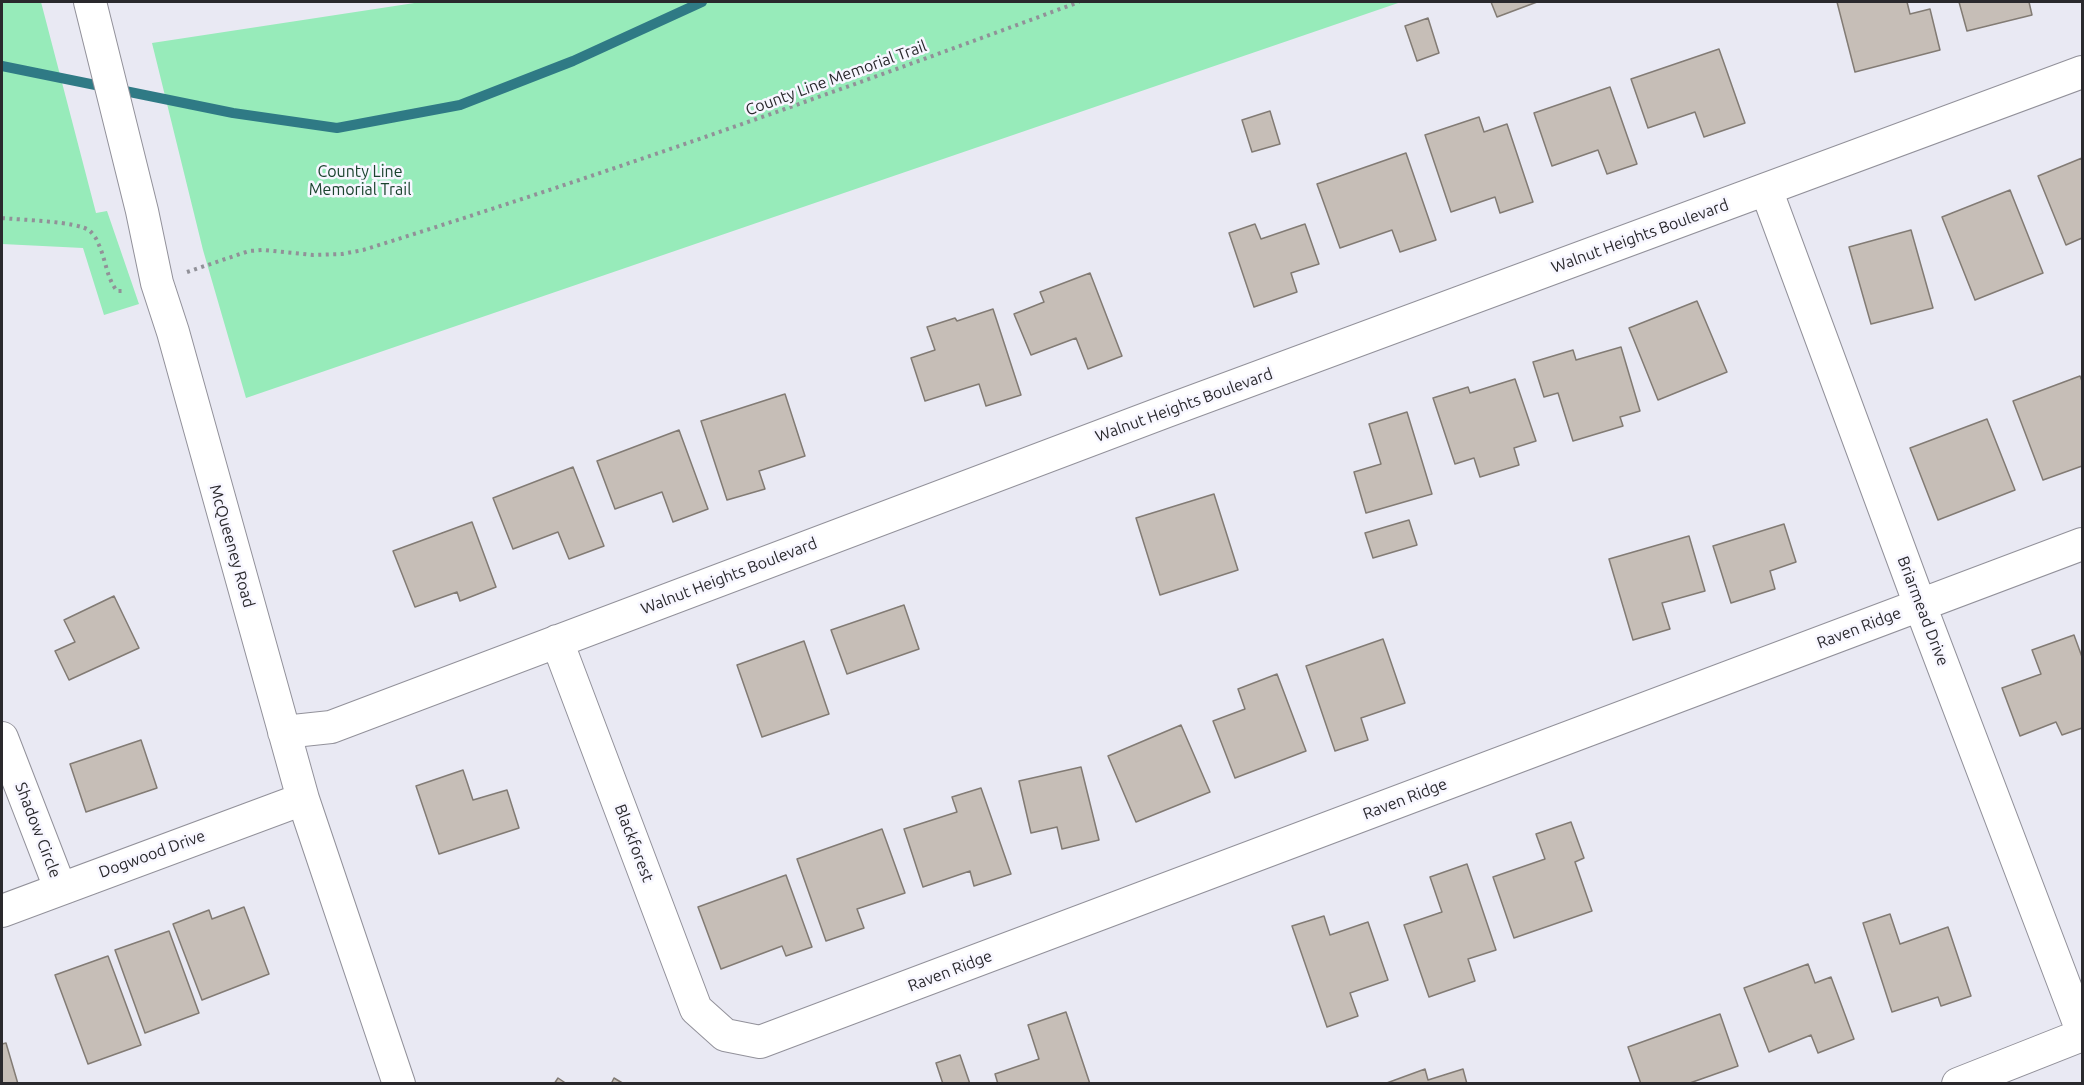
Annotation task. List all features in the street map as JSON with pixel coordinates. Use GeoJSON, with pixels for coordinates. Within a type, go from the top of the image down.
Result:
{"type":"FeatureCollection","features":[{"type":"Feature","properties":{"kind":"street","name":"McQueeney Road"},"geometry":{"type":"LineString","coordinates":[[90,2],[142,211],[157,283],[303,799],[399,1083]]}},
{"type":"Feature","properties":{"kind":"street","name":"Walnut Heights Boulevard"},"geometry":{"type":"LineString","coordinates":[[284,732],[331,727],[1167,411],[2082,72]]}},
{"type":"Feature","properties":{"kind":"street","name":"Briarmead Drive"},"geometry":{"type":"LineString","coordinates":[[1766,189],[2082,1033]]}},
{"type":"Feature","properties":{"kind":"street","name":"Raven Ridge"},"geometry":{"type":"LineString","coordinates":[[725,1035],[760,1042],[2082,544]]}},
{"type":"Feature","properties":{"kind":"street","name":"Blackforest"},"geometry":{"type":"LineString","coordinates":[[557,641],[696,1009],[725,1035]]}},
{"type":"Feature","properties":{"kind":"street","name":"Shadow Circle"},"geometry":{"type":"LineString","coordinates":[[2,738],[60,888]]}},
{"type":"Feature","properties":{"kind":"street","name":"Dogwood Drive"},"geometry":{"type":"LineString","coordinates":[[2,911],[303,799]]}},
{"type":"Feature","properties":{"kind":"street"},"geometry":{"type":"LineString","coordinates":[[1958,1083],[2082,1033]]}},
{"type":"Feature","properties":{"kind":"path","name":"County Line Memorial Trail"},"geometry":{"type":"LineString","coordinates":[[183,273],[249,251],[263,250],[313,255],[342,254],[363,250],[799,105],[1079,2]]}},
{"type":"Feature","properties":{"kind":"path"},"geometry":{"type":"LineString","coordinates":[[2,218],[60,224],[84,228],[92,232],[99,243],[110,283],[117,291],[128,291]]}},
{"type":"Feature","properties":{"kind":"green space"},"geometry":{"type":"Polygon","coordinates":[[[2,2],[41,2],[96,213],[107,211],[139,304],[104,315],[83,248],[2,244],[2,2]]]}},
{"type":"Feature","properties":{"kind":"green space","name":"County Line Memorial Trail"},"geometry":{"type":"Polygon","coordinates":[[[421,2],[1401,2],[246,398],[203,250],[152,43],[421,2]]]}},
{"type":"Feature","properties":{"kind":"building"},"geometry":{"type":"Polygon","coordinates":[[[1491,2],[1537,2],[1497,17],[1491,2]]]}},
{"type":"Feature","properties":{"kind":"building"},"geometry":{"type":"Polygon","coordinates":[[[1837,2],[1907,2],[1910,14],[1930,9],[1940,50],[1855,72],[1837,2]]]}},
{"type":"Feature","properties":{"kind":"building"},"geometry":{"type":"Polygon","coordinates":[[[1959,2],[2029,2],[2032,15],[1967,31],[1959,2]]]}},
{"type":"Feature","properties":{"kind":"building"},"geometry":{"type":"Polygon","coordinates":[[[1428,18],[1439,53],[1417,61],[1405,26],[1428,18]]]}},
{"type":"Feature","properties":{"kind":"building"},"geometry":{"type":"Polygon","coordinates":[[[1719,49],[1745,123],[1704,137],[1695,112],[1648,128],[1631,79],[1719,49]]]}},
{"type":"Feature","properties":{"kind":"building"},"geometry":{"type":"Polygon","coordinates":[[[1610,87],[1637,164],[1607,174],[1598,150],[1552,166],[1534,113],[1610,87]]]}},
{"type":"Feature","properties":{"kind":"building"},"geometry":{"type":"Polygon","coordinates":[[[1270,111],[1280,144],[1252,152],[1242,120],[1270,111]]]}},
{"type":"Feature","properties":{"kind":"building"},"geometry":{"type":"Polygon","coordinates":[[[1479,117],[1484,132],[1507,124],[1533,202],[1500,213],[1495,197],[1451,212],[1425,135],[1479,117]]]}},
{"type":"Feature","properties":{"kind":"building"},"geometry":{"type":"Polygon","coordinates":[[[1406,153],[1436,240],[1400,252],[1392,230],[1340,248],[1317,184],[1406,153]]]}},
{"type":"Feature","properties":{"kind":"building"},"geometry":{"type":"Polygon","coordinates":[[[2082,158],[2082,238],[2066,245],[2038,176],[2082,158]]]}},
{"type":"Feature","properties":{"kind":"building"},"geometry":{"type":"Polygon","coordinates":[[[2010,190],[2043,273],[1975,300],[1942,217],[2010,190]]]}},
{"type":"Feature","properties":{"kind":"building"},"geometry":{"type":"Polygon","coordinates":[[[1255,224],[1261,239],[1305,224],[1319,264],[1291,273],[1297,292],[1254,307],[1229,233],[1255,224]]]}},
{"type":"Feature","properties":{"kind":"building"},"geometry":{"type":"Polygon","coordinates":[[[1911,230],[1933,308],[1871,324],[1849,247],[1911,230]]]}},
{"type":"Feature","properties":{"kind":"building"},"geometry":{"type":"Polygon","coordinates":[[[1090,273],[1122,356],[1088,369],[1076,338],[1031,355],[1014,314],[1044,302],[1040,292],[1090,273]]]}},
{"type":"Feature","properties":{"kind":"building"},"geometry":{"type":"Polygon","coordinates":[[[1697,301],[1727,372],[1658,400],[1629,328],[1697,301]]]}},
{"type":"Feature","properties":{"kind":"building"},"geometry":{"type":"Polygon","coordinates":[[[993,309],[1021,395],[986,406],[979,384],[925,401],[911,358],[935,350],[927,327],[955,318],[957,321],[993,309]]]}},
{"type":"Feature","properties":{"kind":"building"},"geometry":{"type":"Polygon","coordinates":[[[1621,347],[1640,411],[1620,417],[1623,426],[1573,441],[1558,393],[1544,397],[1533,362],[1573,350],[1576,360],[1621,347]]]}},
{"type":"Feature","properties":{"kind":"building"},"geometry":{"type":"Polygon","coordinates":[[[2080,376],[2082,381],[2082,466],[2043,480],[2013,401],[2080,376]]]}},
{"type":"Feature","properties":{"kind":"building"},"geometry":{"type":"Polygon","coordinates":[[[1515,379],[1536,441],[1514,448],[1519,465],[1480,477],[1474,458],[1455,464],[1433,398],[1468,387],[1470,393],[1515,379]]]}},
{"type":"Feature","properties":{"kind":"building"},"geometry":{"type":"Polygon","coordinates":[[[785,394],[805,456],[759,471],[765,489],[727,500],[701,421],[785,394]]]}},
{"type":"Feature","properties":{"kind":"building"},"geometry":{"type":"Polygon","coordinates":[[[1407,412],[1432,494],[1366,513],[1354,472],[1381,464],[1369,424],[1407,412]]]}},
{"type":"Feature","properties":{"kind":"building"},"geometry":{"type":"Polygon","coordinates":[[[1987,419],[2015,490],[1938,520],[1910,448],[1987,419]]]}},
{"type":"Feature","properties":{"kind":"building"},"geometry":{"type":"Polygon","coordinates":[[[679,430],[708,509],[673,522],[662,492],[615,509],[597,461],[679,430]]]}},
{"type":"Feature","properties":{"kind":"building"},"geometry":{"type":"Polygon","coordinates":[[[573,467],[604,546],[569,559],[558,532],[513,549],[493,498],[573,467]]]}},
{"type":"Feature","properties":{"kind":"building"},"geometry":{"type":"Polygon","coordinates":[[[1214,494],[1238,570],[1160,595],[1136,518],[1214,494]]]}},
{"type":"Feature","properties":{"kind":"building"},"geometry":{"type":"Polygon","coordinates":[[[1409,520],[1417,545],[1373,558],[1365,533],[1409,520]]]}},
{"type":"Feature","properties":{"kind":"building"},"geometry":{"type":"Polygon","coordinates":[[[472,522],[496,587],[460,601],[457,592],[415,607],[393,551],[472,522]]]}},
{"type":"Feature","properties":{"kind":"building"},"geometry":{"type":"Polygon","coordinates":[[[1784,524],[1796,562],[1770,571],[1775,589],[1731,603],[1713,546],[1784,524]]]}},
{"type":"Feature","properties":{"kind":"building"},"geometry":{"type":"Polygon","coordinates":[[[1689,536],[1705,591],[1662,603],[1670,629],[1633,640],[1609,559],[1689,536]]]}},
{"type":"Feature","properties":{"kind":"building"},"geometry":{"type":"Polygon","coordinates":[[[114,596],[139,648],[69,680],[55,651],[75,642],[64,620],[114,596]]]}},
{"type":"Feature","properties":{"kind":"building"},"geometry":{"type":"Polygon","coordinates":[[[904,605],[919,649],[847,674],[831,630],[904,605]]]}},
{"type":"Feature","properties":{"kind":"building"},"geometry":{"type":"Polygon","coordinates":[[[2074,635],[2082,657],[2082,728],[2062,735],[2056,722],[2020,736],[2002,688],[2041,674],[2032,650],[2074,635]]]}},
{"type":"Feature","properties":{"kind":"building"},"geometry":{"type":"Polygon","coordinates":[[[1383,639],[1405,703],[1361,718],[1368,740],[1335,751],[1306,666],[1383,639]]]}},
{"type":"Feature","properties":{"kind":"building"},"geometry":{"type":"Polygon","coordinates":[[[804,641],[829,714],[762,737],[737,665],[804,641]]]}},
{"type":"Feature","properties":{"kind":"building"},"geometry":{"type":"Polygon","coordinates":[[[1277,674],[1306,751],[1235,778],[1213,721],[1245,709],[1238,689],[1277,674]]]}},
{"type":"Feature","properties":{"kind":"building"},"geometry":{"type":"Polygon","coordinates":[[[1181,725],[1210,792],[1136,822],[1108,756],[1181,725]]]}},
{"type":"Feature","properties":{"kind":"building"},"geometry":{"type":"Polygon","coordinates":[[[141,740],[157,788],[86,812],[70,764],[141,740]]]}},
{"type":"Feature","properties":{"kind":"building"},"geometry":{"type":"Polygon","coordinates":[[[1081,767],[1099,840],[1062,849],[1057,827],[1031,833],[1019,781],[1081,767]]]}},
{"type":"Feature","properties":{"kind":"building"},"geometry":{"type":"Polygon","coordinates":[[[463,770],[473,800],[507,790],[519,828],[439,854],[416,786],[463,770]]]}},
{"type":"Feature","properties":{"kind":"building"},"geometry":{"type":"Polygon","coordinates":[[[981,788],[1011,874],[974,886],[970,871],[923,887],[904,829],[957,812],[952,797],[981,788]]]}},
{"type":"Feature","properties":{"kind":"building"},"geometry":{"type":"Polygon","coordinates":[[[1571,822],[1584,858],[1575,862],[1592,911],[1514,938],[1493,877],[1545,859],[1536,834],[1571,822]]]}},
{"type":"Feature","properties":{"kind":"building"},"geometry":{"type":"Polygon","coordinates":[[[882,829],[905,893],[857,909],[864,928],[826,941],[797,859],[882,829]]]}},
{"type":"Feature","properties":{"kind":"building"},"geometry":{"type":"Polygon","coordinates":[[[1467,864],[1496,950],[1468,959],[1475,981],[1429,997],[1404,925],[1442,912],[1430,877],[1467,864]]]}},
{"type":"Feature","properties":{"kind":"building"},"geometry":{"type":"Polygon","coordinates":[[[786,875],[812,947],[786,956],[782,946],[721,969],[698,907],[786,875]]]}},
{"type":"Feature","properties":{"kind":"building"},"geometry":{"type":"Polygon","coordinates":[[[244,907],[269,974],[202,1000],[173,924],[209,910],[212,919],[244,907]]]}},
{"type":"Feature","properties":{"kind":"building"},"geometry":{"type":"Polygon","coordinates":[[[1890,914],[1900,944],[1948,927],[1971,996],[1941,1006],[1938,997],[1892,1012],[1863,923],[1890,914]]]}},
{"type":"Feature","properties":{"kind":"building"},"geometry":{"type":"Polygon","coordinates":[[[1324,916],[1330,935],[1368,922],[1388,980],[1350,993],[1358,1016],[1327,1027],[1292,926],[1324,916]]]}},
{"type":"Feature","properties":{"kind":"building"},"geometry":{"type":"Polygon","coordinates":[[[169,931],[199,1013],[145,1033],[115,950],[169,931]]]}},
{"type":"Feature","properties":{"kind":"building"},"geometry":{"type":"Polygon","coordinates":[[[108,956],[141,1045],[88,1064],[55,975],[108,956]]]}},
{"type":"Feature","properties":{"kind":"building"},"geometry":{"type":"Polygon","coordinates":[[[1808,964],[1815,983],[1831,977],[1854,1039],[1818,1053],[1811,1035],[1769,1052],[1744,988],[1808,964]]]}},
{"type":"Feature","properties":{"kind":"building"},"geometry":{"type":"Polygon","coordinates":[[[1066,1012],[1090,1084],[998,1084],[995,1074],[1039,1059],[1028,1025],[1066,1012]]]}},
{"type":"Feature","properties":{"kind":"building"},"geometry":{"type":"Polygon","coordinates":[[[1720,1014],[1738,1066],[1687,1084],[1641,1084],[1628,1047],[1720,1014]]]}},
{"type":"Feature","properties":{"kind":"building"},"geometry":{"type":"Polygon","coordinates":[[[6,1043],[18,1084],[2,1084],[2,1044],[6,1043]]]}},
{"type":"Feature","properties":{"kind":"building"},"geometry":{"type":"Polygon","coordinates":[[[960,1055],[970,1084],[943,1084],[936,1063],[960,1055]]]}},
{"type":"Feature","properties":{"kind":"building"},"geometry":{"type":"Polygon","coordinates":[[[1425,1069],[1428,1080],[1463,1069],[1467,1084],[1384,1084],[1425,1069]]]}},
{"type":"Feature","properties":{"kind":"building"},"geometry":{"type":"Polygon","coordinates":[[[558,1078],[567,1084],[554,1084],[558,1078]]]}},
{"type":"Feature","properties":{"kind":"building"},"geometry":{"type":"Polygon","coordinates":[[[614,1078],[624,1084],[611,1084],[614,1078]]]}},
{"type":"Feature","properties":{"kind":"waterway"},"geometry":{"type":"LineString","coordinates":[[2,66],[233,113],[337,128],[460,105],[573,61],[702,2]]}}]}
